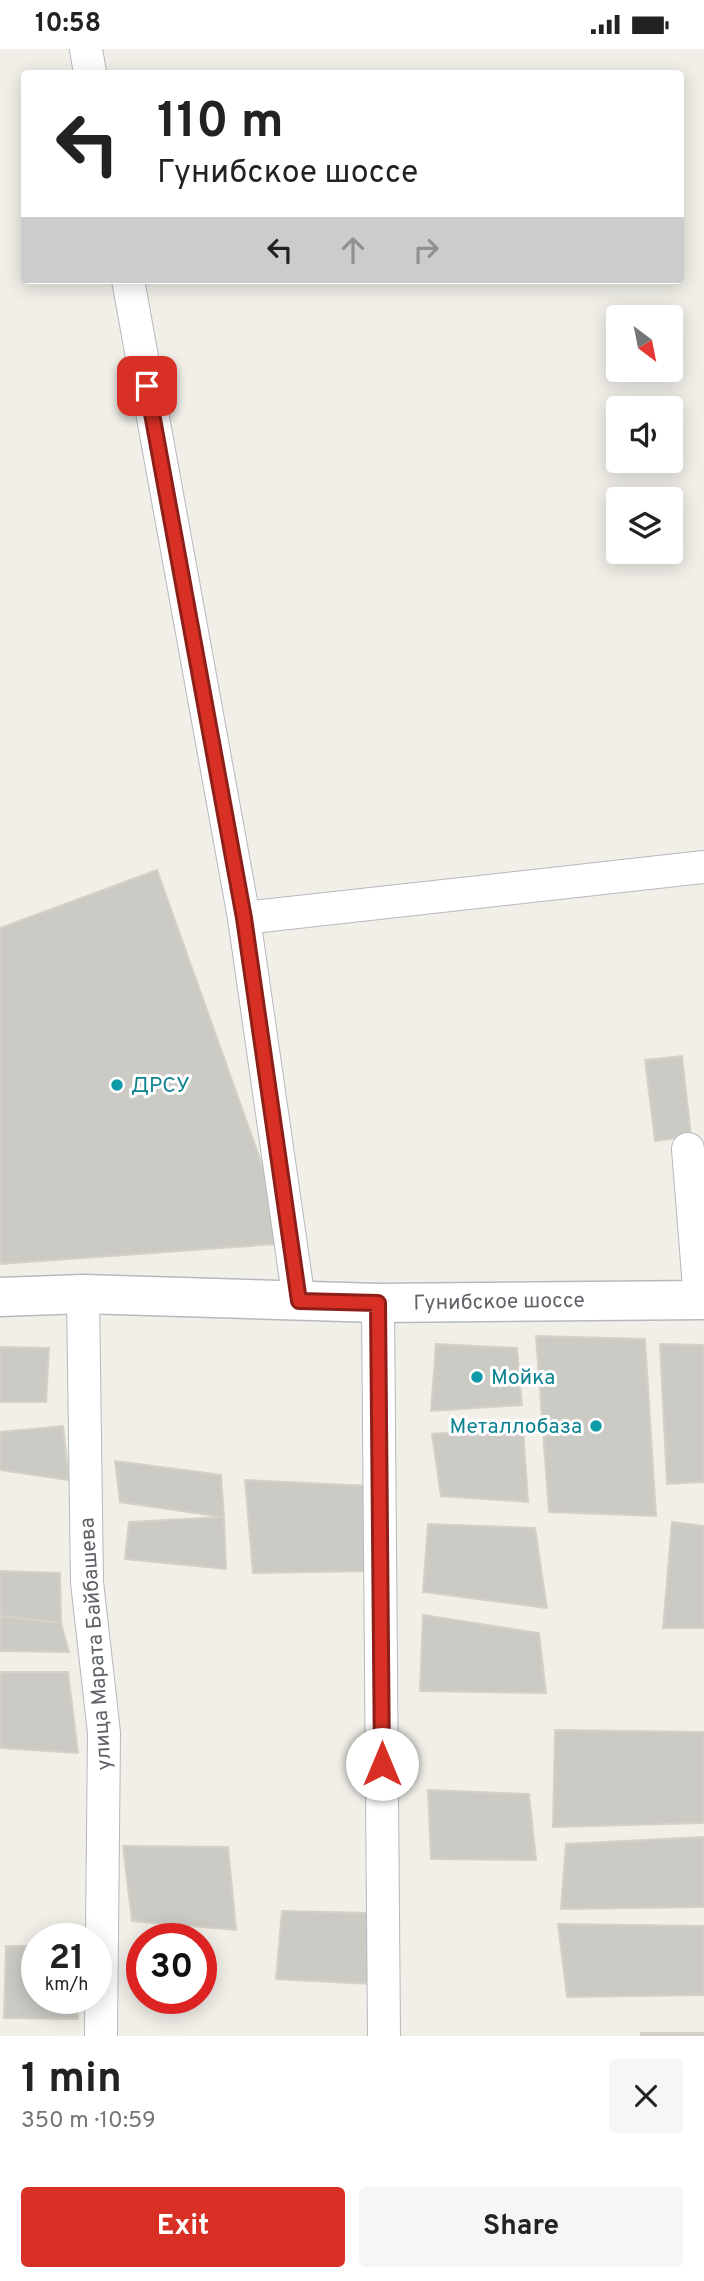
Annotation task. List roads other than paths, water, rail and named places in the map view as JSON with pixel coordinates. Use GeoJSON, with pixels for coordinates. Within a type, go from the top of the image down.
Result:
{"type":"FeatureCollection","features":[{"type":"Feature","properties":{"kind":"main road","name":"Гунибское шоссе"},"geometry":{"type":"LineString","coordinates":[[0,1297],[83,1294],[378,1303],[702,1300]]}},
{"type":"Feature","properties":{"kind":"street"},"geometry":{"type":"LineString","coordinates":[[86,49],[90,70]]}},
{"type":"Feature","properties":{"kind":"street"},"geometry":{"type":"LineString","coordinates":[[129,284],[244,918],[299,1301]]}},
{"type":"Feature","properties":{"kind":"street"},"geometry":{"type":"LineString","coordinates":[[244,918],[704,867]]}},
{"type":"Feature","properties":{"kind":"street"},"geometry":{"type":"LineString","coordinates":[[688,1149],[702,1300]]}},
{"type":"Feature","properties":{"kind":"street","name":"улица Марата Байбашева"},"geometry":{"type":"LineString","coordinates":[[83,1294],[87,1582],[104,1733],[100,2036]]}},
{"type":"Feature","properties":{"kind":"street"},"geometry":{"type":"LineString","coordinates":[[378,1303],[384,2036]]}},
{"type":"Feature","properties":{"kind":"place","name":"ДРСУ"},"geometry":{"type":"Point","coordinates":[117,1085]}},
{"type":"Feature","properties":{"kind":"place","name":"Мойка"},"geometry":{"type":"Point","coordinates":[477,1377]}},
{"type":"Feature","properties":{"kind":"place","name":"Металлобаза"},"geometry":{"type":"Point","coordinates":[596,1426]}}]}
